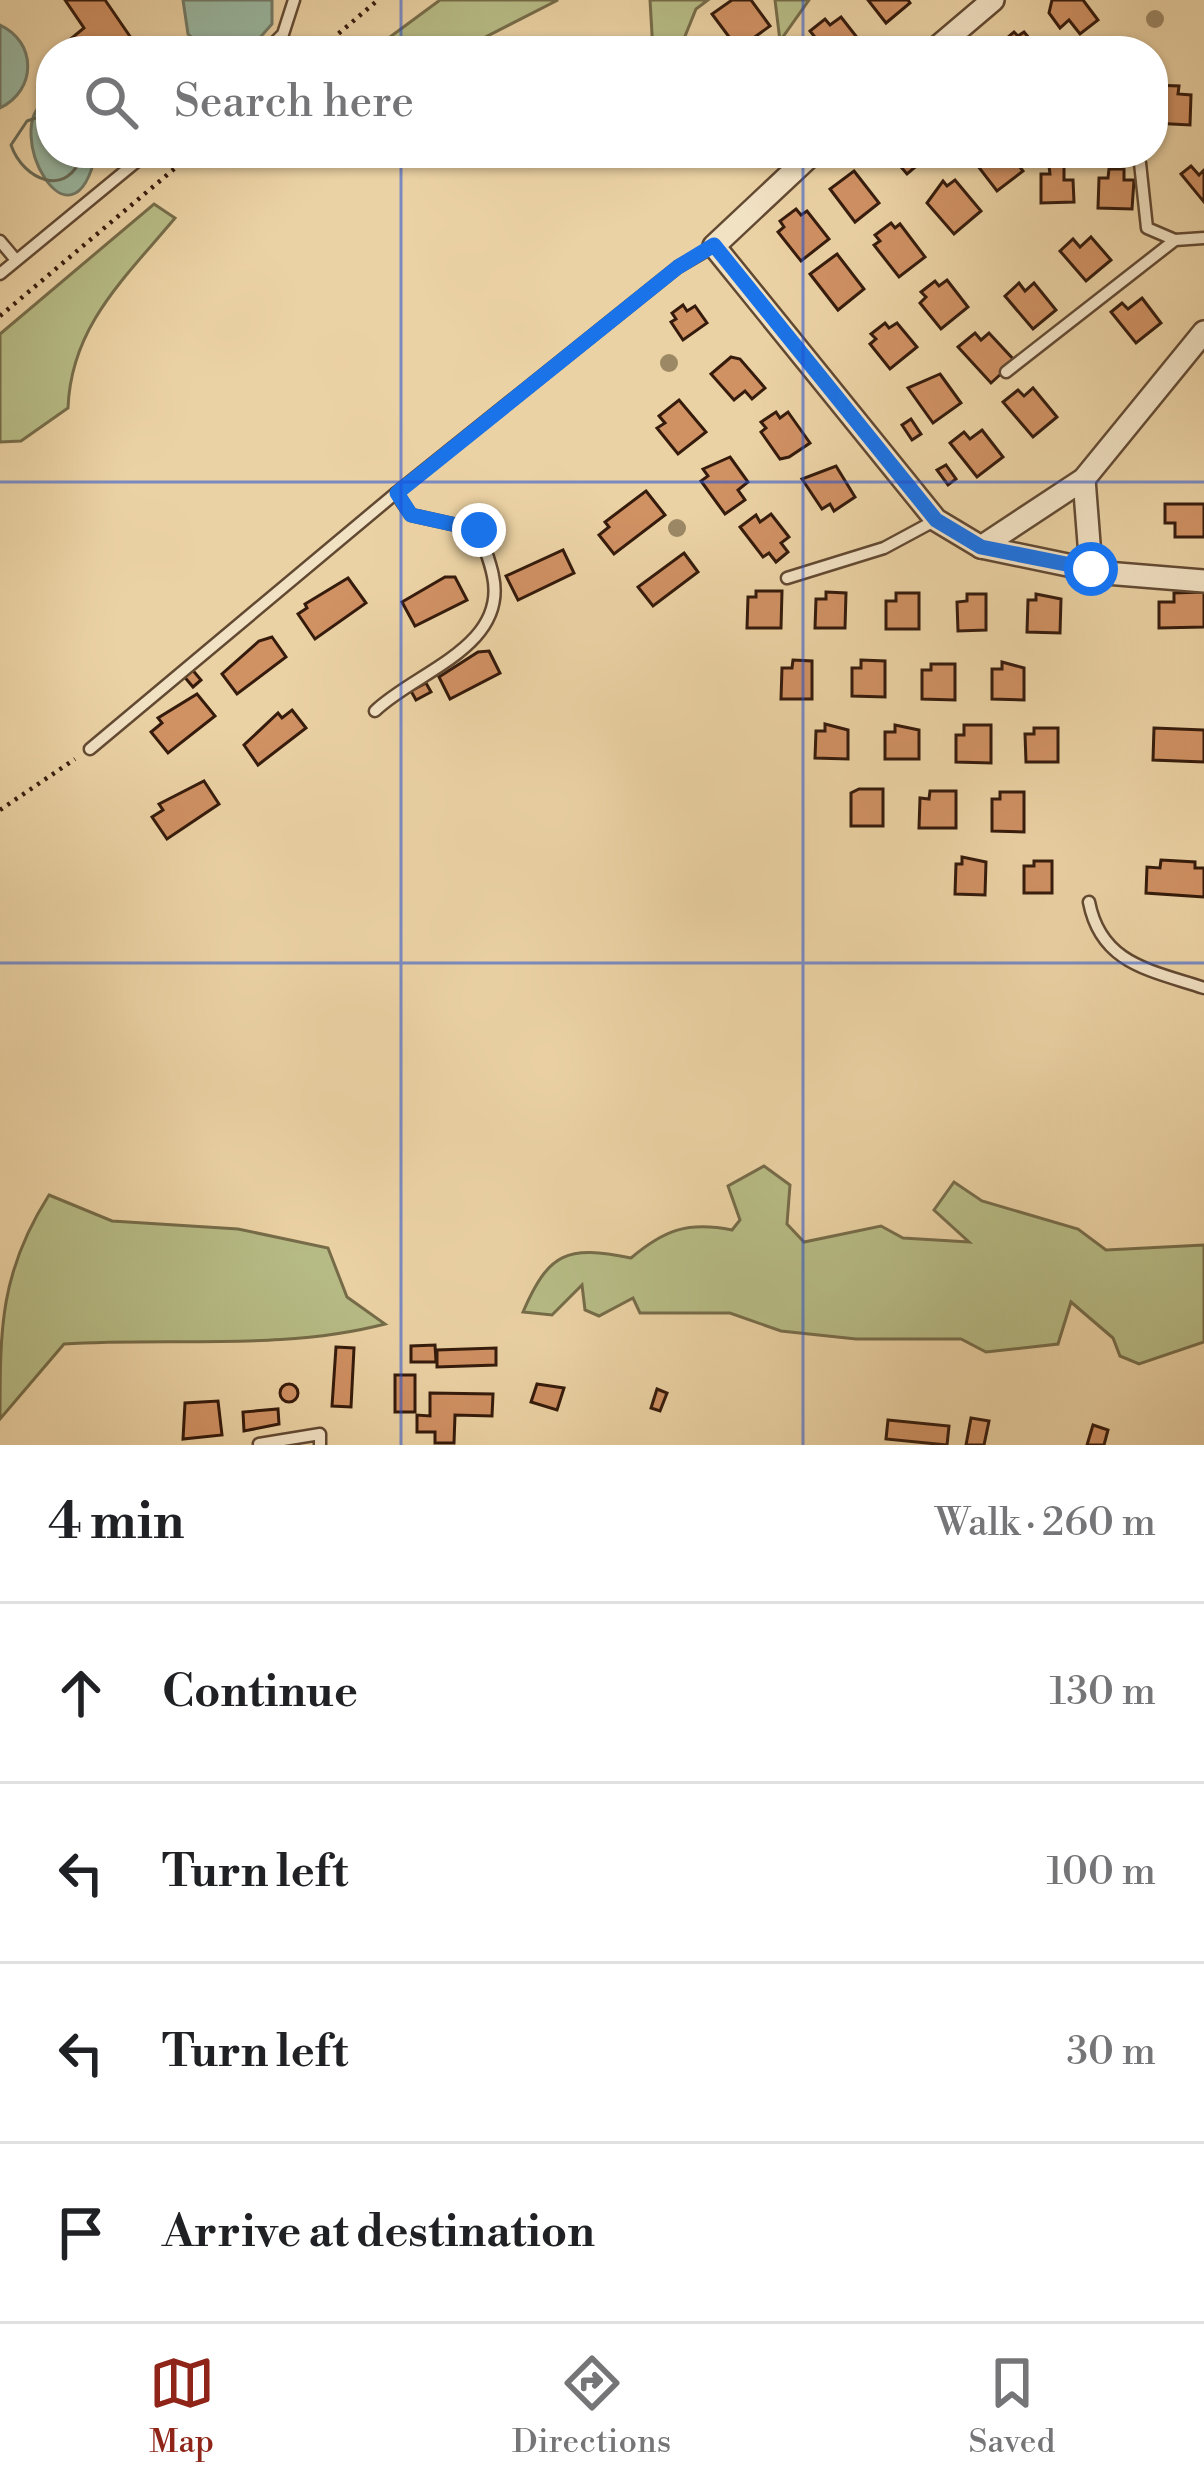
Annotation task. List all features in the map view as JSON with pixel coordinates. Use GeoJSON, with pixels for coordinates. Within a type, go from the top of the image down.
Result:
{"type":"FeatureCollection","features":[{"type":"Feature","properties":{"kind":"street"},"geometry":{"type":"LineString","coordinates":[[950,36],[993,0]]}},
{"type":"Feature","properties":{"kind":"street"},"geometry":{"type":"LineString","coordinates":[[797,168],[714,245],[936,520],[981,547],[1091,569],[1204,581]]}},
{"type":"Feature","properties":{"kind":"street"},"geometry":{"type":"LineString","coordinates":[[981,547],[1084,479],[1204,332]]}},
{"type":"Feature","properties":{"kind":"street"},"geometry":{"type":"LineString","coordinates":[[1084,479],[1091,569]]}},
{"type":"Feature","properties":{"kind":"lane"},"geometry":{"type":"LineString","coordinates":[[281,36],[294,0]]}},
{"type":"Feature","properties":{"kind":"lane"},"geometry":{"type":"LineString","coordinates":[[0,274],[129,168]]}},
{"type":"Feature","properties":{"kind":"lane"},"geometry":{"type":"LineString","coordinates":[[1141,168],[1147,228],[1174,240],[1204,238]]}},
{"type":"Feature","properties":{"kind":"lane"},"geometry":{"type":"LineString","coordinates":[[1006,372],[1174,240]]}},
{"type":"Feature","properties":{"kind":"lane"},"geometry":{"type":"LineString","coordinates":[[0,241],[16,260]]}},
{"type":"Feature","properties":{"kind":"lane"},"geometry":{"type":"LineString","coordinates":[[90,749],[216,638],[678,267],[714,245]]}},
{"type":"Feature","properties":{"kind":"lane"},"geometry":{"type":"LineString","coordinates":[[375,711],[400,687],[459,653],[485,626],[494,598],[494,578],[479,530],[411,515],[397,493]]}},
{"type":"Feature","properties":{"kind":"lane"},"geometry":{"type":"LineString","coordinates":[[787,578],[884,548],[936,520]]}},
{"type":"Feature","properties":{"kind":"lane"},"geometry":{"type":"LineString","coordinates":[[1089,902],[1095,931],[1120,958],[1204,988]]}},
{"type":"Feature","properties":{"kind":"lane"},"geometry":{"type":"LineString","coordinates":[[259,1444],[320,1434],[320,1445]]}},
{"type":"Feature","properties":{"kind":"path"},"geometry":{"type":"LineString","coordinates":[[336,36],[378,0]]}},
{"type":"Feature","properties":{"kind":"path"},"geometry":{"type":"LineString","coordinates":[[0,316],[176,168]]}},
{"type":"Feature","properties":{"kind":"path"},"geometry":{"type":"LineString","coordinates":[[0,810],[90,749]]}},
{"type":"Feature","properties":{"kind":"green space"},"geometry":{"type":"Polygon","coordinates":[[[440,0],[558,0],[487,36],[391,36],[440,0]]]}},
{"type":"Feature","properties":{"kind":"green space"},"geometry":{"type":"Polygon","coordinates":[[[650,0],[708,0],[696,9],[685,36],[652,36],[650,0]]]}},
{"type":"Feature","properties":{"kind":"green space"},"geometry":{"type":"Polygon","coordinates":[[[775,0],[809,0],[784,36],[779,36],[775,0]]]}},
{"type":"Feature","properties":{"kind":"green space"},"geometry":{"type":"Polygon","coordinates":[[[154,204],[175,218],[120,283],[90,328],[71,379],[68,408],[21,441],[0,442],[0,334],[154,204]]]}},
{"type":"Feature","properties":{"kind":"green space"},"geometry":{"type":"Polygon","coordinates":[[[764,1166],[790,1185],[787,1224],[804,1242],[881,1226],[903,1238],[969,1242],[934,1210],[954,1182],[982,1201],[1078,1229],[1106,1250],[1204,1245],[1204,1342],[1139,1364],[1120,1356],[1113,1338],[1071,1302],[1058,1344],[986,1352],[961,1339],[856,1339],[781,1331],[730,1313],[640,1313],[633,1298],[599,1316],[585,1310],[582,1285],[552,1315],[523,1312],[542,1276],[563,1258],[591,1253],[631,1258],[677,1230],[732,1230],[740,1220],[728,1186],[764,1166]]]}},
{"type":"Feature","properties":{"kind":"green space"},"geometry":{"type":"Polygon","coordinates":[[[49,1195],[112,1221],[238,1229],[328,1248],[347,1297],[385,1324],[306,1338],[64,1344],[0,1419],[6,1302],[21,1250],[49,1195]]]}},
{"type":"Feature","properties":{"kind":"water"},"geometry":{"type":"Polygon","coordinates":[[[183,0],[272,0],[272,24],[261,36],[188,34],[183,0]]]}},
{"type":"Feature","properties":{"kind":"water"},"geometry":{"type":"Polygon","coordinates":[[[0,25],[21,43],[28,66],[21,90],[0,108],[0,25]]]}},
{"type":"Feature","properties":{"kind":"water"},"geometry":{"type":"Polygon","coordinates":[[[36,113],[36,160],[31,136],[36,113]]]}},
{"type":"Feature","properties":{"kind":"water"},"geometry":{"type":"Polygon","coordinates":[[[40,168],[90,168],[85,183],[72,195],[58,192],[40,168]]]}},
{"type":"Feature","properties":{"kind":"building"},"geometry":{"type":"Polygon","coordinates":[[[65,0],[105,0],[130,36],[74,36],[84,28],[65,0]]]}},
{"type":"Feature","properties":{"kind":"building"},"geometry":{"type":"Polygon","coordinates":[[[732,0],[751,0],[770,26],[756,36],[728,36],[712,14],[732,0]]]}},
{"type":"Feature","properties":{"kind":"building"},"geometry":{"type":"Polygon","coordinates":[[[868,0],[908,0],[910,3],[886,23],[868,0]]]}},
{"type":"Feature","properties":{"kind":"building"},"geometry":{"type":"Polygon","coordinates":[[[1052,0],[1083,0],[1098,20],[1080,34],[1069,20],[1060,28],[1049,13],[1052,0]]]}},
{"type":"Feature","properties":{"kind":"building"},"geometry":{"type":"Polygon","coordinates":[[[841,17],[856,36],[814,36],[810,31],[825,19],[830,25],[841,17]]]}},
{"type":"Feature","properties":{"kind":"building"},"geometry":{"type":"Polygon","coordinates":[[[1168,86],[1179,86],[1178,94],[1191,95],[1190,125],[1168,124],[1168,86]]]}},
{"type":"Feature","properties":{"kind":"building"},"geometry":{"type":"Polygon","coordinates":[[[1191,166],[1199,175],[1204,170],[1204,202],[1181,174],[1191,166]]]}},
{"type":"Feature","properties":{"kind":"building"},"geometry":{"type":"Polygon","coordinates":[[[979,168],[1021,168],[1023,171],[997,191],[979,168]]]}},
{"type":"Feature","properties":{"kind":"building"},"geometry":{"type":"Polygon","coordinates":[[[1049,168],[1064,168],[1064,180],[1073,180],[1074,202],[1041,203],[1041,174],[1050,174],[1049,168]]]}},
{"type":"Feature","properties":{"kind":"building"},"geometry":{"type":"Polygon","coordinates":[[[1109,169],[1124,169],[1124,180],[1134,180],[1132,209],[1098,208],[1099,178],[1108,178],[1109,169]]]}},
{"type":"Feature","properties":{"kind":"building"},"geometry":{"type":"Polygon","coordinates":[[[854,171],[879,203],[855,222],[830,189],[854,171]]]}},
{"type":"Feature","properties":{"kind":"building"},"geometry":{"type":"Polygon","coordinates":[[[955,180],[981,211],[954,234],[927,203],[943,181],[947,186],[955,180]]]}},
{"type":"Feature","properties":{"kind":"building"},"geometry":{"type":"Polygon","coordinates":[[[796,209],[801,215],[807,211],[829,239],[801,261],[778,232],[784,227],[780,221],[796,209]]]}},
{"type":"Feature","properties":{"kind":"building"},"geometry":{"type":"Polygon","coordinates":[[[891,223],[895,228],[900,224],[925,257],[899,277],[874,245],[880,241],[875,235],[891,223]]]}},
{"type":"Feature","properties":{"kind":"building"},"geometry":{"type":"Polygon","coordinates":[[[1091,237],[1111,260],[1086,281],[1060,251],[1073,239],[1080,247],[1091,237]]]}},
{"type":"Feature","properties":{"kind":"building"},"geometry":{"type":"Polygon","coordinates":[[[837,254],[864,289],[838,310],[810,274],[837,254]]]}},
{"type":"Feature","properties":{"kind":"building"},"geometry":{"type":"Polygon","coordinates":[[[947,280],[968,307],[941,329],[920,303],[926,297],[921,292],[935,281],[939,286],[947,280]]]}},
{"type":"Feature","properties":{"kind":"building"},"geometry":{"type":"Polygon","coordinates":[[[1019,283],[1025,291],[1034,283],[1056,310],[1033,329],[1005,296],[1019,283]]]}},
{"type":"Feature","properties":{"kind":"building"},"geometry":{"type":"Polygon","coordinates":[[[1142,298],[1161,323],[1136,343],[1111,312],[1122,303],[1128,309],[1142,298]]]}},
{"type":"Feature","properties":{"kind":"building"},"geometry":{"type":"Polygon","coordinates":[[[683,305],[687,311],[695,306],[707,323],[683,340],[671,322],[676,319],[672,313],[683,305]]]}},
{"type":"Feature","properties":{"kind":"building"},"geometry":{"type":"Polygon","coordinates":[[[885,323],[889,328],[897,323],[917,347],[890,369],[870,344],[876,339],[871,334],[885,323]]]}},
{"type":"Feature","properties":{"kind":"building"},"geometry":{"type":"Polygon","coordinates":[[[975,333],[981,340],[989,333],[1015,361],[991,383],[958,347],[975,333]]]}},
{"type":"Feature","properties":{"kind":"building"},"geometry":{"type":"Polygon","coordinates":[[[731,357],[740,359],[765,388],[752,399],[745,391],[734,400],[711,374],[731,357]]]}},
{"type":"Feature","properties":{"kind":"building"},"geometry":{"type":"Polygon","coordinates":[[[940,374],[961,403],[933,423],[908,388],[940,374]]]}},
{"type":"Feature","properties":{"kind":"building"},"geometry":{"type":"Polygon","coordinates":[[[1033,388],[1057,417],[1033,437],[1003,402],[1018,390],[1024,396],[1033,388]]]}},
{"type":"Feature","properties":{"kind":"building"},"geometry":{"type":"Polygon","coordinates":[[[679,400],[706,432],[678,454],[657,428],[665,423],[659,416],[679,400]]]}},
{"type":"Feature","properties":{"kind":"building"},"geometry":{"type":"Polygon","coordinates":[[[776,412],[780,418],[788,412],[810,443],[780,459],[761,432],[766,428],[761,422],[776,412]]]}},
{"type":"Feature","properties":{"kind":"building"},"geometry":{"type":"Polygon","coordinates":[[[911,419],[921,434],[912,440],[902,425],[911,419]]]}},
{"type":"Feature","properties":{"kind":"building"},"geometry":{"type":"Polygon","coordinates":[[[982,430],[1003,457],[977,477],[950,443],[964,432],[970,439],[982,430]]]}},
{"type":"Feature","properties":{"kind":"building"},"geometry":{"type":"Polygon","coordinates":[[[730,457],[748,482],[738,490],[745,500],[725,514],[701,481],[708,476],[703,469],[730,457]]]}},
{"type":"Feature","properties":{"kind":"building"},"geometry":{"type":"Polygon","coordinates":[[[946,465],[956,479],[948,485],[937,470],[946,465]]]}},
{"type":"Feature","properties":{"kind":"building"},"geometry":{"type":"Polygon","coordinates":[[[836,466],[855,497],[834,511],[830,504],[822,509],[802,479],[836,466]]]}},
{"type":"Feature","properties":{"kind":"building"},"geometry":{"type":"Polygon","coordinates":[[[646,491],[665,515],[614,554],[599,535],[609,527],[605,522],[646,491]]]}},
{"type":"Feature","properties":{"kind":"building"},"geometry":{"type":"Polygon","coordinates":[[[1165,504],[1204,504],[1204,537],[1175,537],[1175,523],[1165,523],[1165,504]]]}},
{"type":"Feature","properties":{"kind":"building"},"geometry":{"type":"Polygon","coordinates":[[[771,514],[789,537],[781,543],[788,552],[776,562],[769,553],[763,557],[740,527],[756,515],[760,522],[771,514]]]}},
{"type":"Feature","properties":{"kind":"building"},"geometry":{"type":"Polygon","coordinates":[[[563,550],[574,573],[518,600],[506,576],[563,550]]]}},
{"type":"Feature","properties":{"kind":"building"},"geometry":{"type":"Polygon","coordinates":[[[684,553],[698,572],[653,606],[638,587],[684,553]]]}},
{"type":"Feature","properties":{"kind":"building"},"geometry":{"type":"Polygon","coordinates":[[[445,577],[455,577],[467,600],[415,626],[402,602],[445,577]]]}},
{"type":"Feature","properties":{"kind":"building"},"geometry":{"type":"Polygon","coordinates":[[[348,578],[366,603],[315,639],[298,614],[307,608],[305,604],[348,578]]]}},
{"type":"Feature","properties":{"kind":"building"},"geometry":{"type":"Polygon","coordinates":[[[756,591],[782,591],[781,628],[747,628],[748,597],[756,597],[756,591]]]}},
{"type":"Feature","properties":{"kind":"building"},"geometry":{"type":"Polygon","coordinates":[[[826,592],[846,593],[845,628],[815,628],[816,599],[826,599],[826,592]]]}},
{"type":"Feature","properties":{"kind":"building"},"geometry":{"type":"Polygon","coordinates":[[[1204,592],[1204,627],[1159,628],[1159,602],[1174,602],[1174,593],[1204,592]]]}},
{"type":"Feature","properties":{"kind":"building"},"geometry":{"type":"Polygon","coordinates":[[[896,593],[919,593],[919,629],[886,629],[886,601],[896,601],[896,593]]]}},
{"type":"Feature","properties":{"kind":"building"},"geometry":{"type":"Polygon","coordinates":[[[967,594],[986,594],[986,630],[958,631],[957,602],[967,601],[967,594]]]}},
{"type":"Feature","properties":{"kind":"building"},"geometry":{"type":"Polygon","coordinates":[[[1036,594],[1061,599],[1060,633],[1027,632],[1028,600],[1036,600],[1036,594]]]}},
{"type":"Feature","properties":{"kind":"building"},"geometry":{"type":"Polygon","coordinates":[[[272,637],[286,657],[237,694],[222,674],[259,641],[272,637]]]}},
{"type":"Feature","properties":{"kind":"building"},"geometry":{"type":"Polygon","coordinates":[[[489,651],[500,673],[450,699],[439,677],[478,652],[489,651]]]}},
{"type":"Feature","properties":{"kind":"building"},"geometry":{"type":"Polygon","coordinates":[[[793,660],[812,661],[812,699],[781,699],[782,668],[792,668],[793,660]]]}},
{"type":"Feature","properties":{"kind":"building"},"geometry":{"type":"Polygon","coordinates":[[[861,660],[885,661],[885,697],[852,696],[852,668],[861,668],[861,660]]]}},
{"type":"Feature","properties":{"kind":"building"},"geometry":{"type":"Polygon","coordinates":[[[1002,662],[1024,668],[1024,700],[992,699],[992,669],[1002,669],[1002,662]]]}},
{"type":"Feature","properties":{"kind":"building"},"geometry":{"type":"Polygon","coordinates":[[[931,664],[955,664],[955,700],[922,699],[922,670],[931,670],[931,664]]]}},
{"type":"Feature","properties":{"kind":"building"},"geometry":{"type":"Polygon","coordinates":[[[190,667],[201,680],[193,687],[182,674],[190,667]]]}},
{"type":"Feature","properties":{"kind":"building"},"geometry":{"type":"Polygon","coordinates":[[[426,683],[431,692],[416,700],[411,691],[426,683]]]}},
{"type":"Feature","properties":{"kind":"building"},"geometry":{"type":"Polygon","coordinates":[[[197,694],[215,716],[168,753],[151,732],[162,723],[158,718],[197,694]]]}},
{"type":"Feature","properties":{"kind":"building"},"geometry":{"type":"Polygon","coordinates":[[[292,710],[306,728],[258,765],[244,745],[278,713],[282,718],[292,710]]]}},
{"type":"Feature","properties":{"kind":"building"},"geometry":{"type":"Polygon","coordinates":[[[825,724],[848,730],[848,759],[815,758],[816,731],[825,731],[825,724]]]}},
{"type":"Feature","properties":{"kind":"building"},"geometry":{"type":"Polygon","coordinates":[[[895,725],[919,730],[919,759],[885,759],[885,732],[895,732],[895,725]]]}},
{"type":"Feature","properties":{"kind":"building"},"geometry":{"type":"Polygon","coordinates":[[[964,725],[991,725],[991,763],[956,762],[956,735],[964,735],[964,725]]]}},
{"type":"Feature","properties":{"kind":"building"},"geometry":{"type":"Polygon","coordinates":[[[1034,728],[1058,728],[1058,762],[1026,762],[1025,734],[1034,734],[1034,728]]]}},
{"type":"Feature","properties":{"kind":"building"},"geometry":{"type":"Polygon","coordinates":[[[1154,728],[1204,730],[1204,762],[1153,760],[1154,728]]]}},
{"type":"Feature","properties":{"kind":"building"},"geometry":{"type":"Polygon","coordinates":[[[204,781],[219,804],[167,839],[152,817],[163,810],[159,804],[204,781]]]}},
{"type":"Feature","properties":{"kind":"building"},"geometry":{"type":"Polygon","coordinates":[[[883,789],[883,826],[851,826],[851,793],[883,789]]]}},
{"type":"Feature","properties":{"kind":"building"},"geometry":{"type":"Polygon","coordinates":[[[930,791],[956,791],[956,828],[919,828],[920,798],[929,799],[930,791]]]}},
{"type":"Feature","properties":{"kind":"building"},"geometry":{"type":"Polygon","coordinates":[[[1000,792],[1024,792],[1024,832],[992,831],[992,799],[1000,799],[1000,792]]]}},
{"type":"Feature","properties":{"kind":"building"},"geometry":{"type":"Polygon","coordinates":[[[962,857],[986,862],[985,895],[955,894],[956,864],[962,864],[962,857]]]}},
{"type":"Feature","properties":{"kind":"building"},"geometry":{"type":"Polygon","coordinates":[[[1161,860],[1195,862],[1195,868],[1204,868],[1204,897],[1146,893],[1147,867],[1160,868],[1161,860]]]}},
{"type":"Feature","properties":{"kind":"building"},"geometry":{"type":"Polygon","coordinates":[[[1034,861],[1052,861],[1052,893],[1024,893],[1024,866],[1034,866],[1034,861]]]}},
{"type":"Feature","properties":{"kind":"building"},"geometry":{"type":"Polygon","coordinates":[[[435,1345],[436,1362],[411,1362],[411,1346],[435,1345]]]}},
{"type":"Feature","properties":{"kind":"building"},"geometry":{"type":"Polygon","coordinates":[[[336,1347],[354,1348],[351,1407],[332,1406],[336,1347]]]}},
{"type":"Feature","properties":{"kind":"building"},"geometry":{"type":"Polygon","coordinates":[[[496,1348],[496,1365],[437,1367],[437,1350],[496,1348]]]}},
{"type":"Feature","properties":{"kind":"building"},"geometry":{"type":"Polygon","coordinates":[[[395,1375],[415,1375],[415,1412],[395,1412],[395,1375]]]}},
{"type":"Feature","properties":{"kind":"building"},"geometry":{"type":"Polygon","coordinates":[[[289,1384],[298,1393],[289,1402],[280,1393],[289,1384]]]}},
{"type":"Feature","properties":{"kind":"building"},"geometry":{"type":"Polygon","coordinates":[[[537,1384],[564,1388],[557,1410],[531,1402],[537,1384]]]}},
{"type":"Feature","properties":{"kind":"building"},"geometry":{"type":"Polygon","coordinates":[[[657,1389],[667,1393],[660,1411],[651,1408],[657,1389]]]}},
{"type":"Feature","properties":{"kind":"building"},"geometry":{"type":"Polygon","coordinates":[[[430,1393],[493,1394],[492,1416],[455,1415],[454,1443],[435,1443],[435,1432],[417,1432],[417,1415],[430,1416],[430,1393]]]}},
{"type":"Feature","properties":{"kind":"building"},"geometry":{"type":"Polygon","coordinates":[[[218,1401],[222,1435],[183,1439],[185,1403],[218,1401]]]}},
{"type":"Feature","properties":{"kind":"building"},"geometry":{"type":"Polygon","coordinates":[[[278,1409],[279,1424],[244,1431],[243,1412],[278,1409]]]}},
{"type":"Feature","properties":{"kind":"building"},"geometry":{"type":"Polygon","coordinates":[[[971,1418],[989,1421],[984,1445],[966,1445],[971,1418]]]}},
{"type":"Feature","properties":{"kind":"building"},"geometry":{"type":"Polygon","coordinates":[[[888,1420],[949,1426],[947,1445],[886,1439],[888,1420]]]}},
{"type":"Feature","properties":{"kind":"building"},"geometry":{"type":"Polygon","coordinates":[[[1093,1425],[1108,1430],[1104,1445],[1087,1445],[1093,1425]]]}},
{"type":"Feature","properties":{"kind":"route"},"geometry":{"type":"LineString","coordinates":[[479,530],[411,515],[397,493],[678,267],[714,245],[936,520],[981,547],[1091,569]]}}]}
